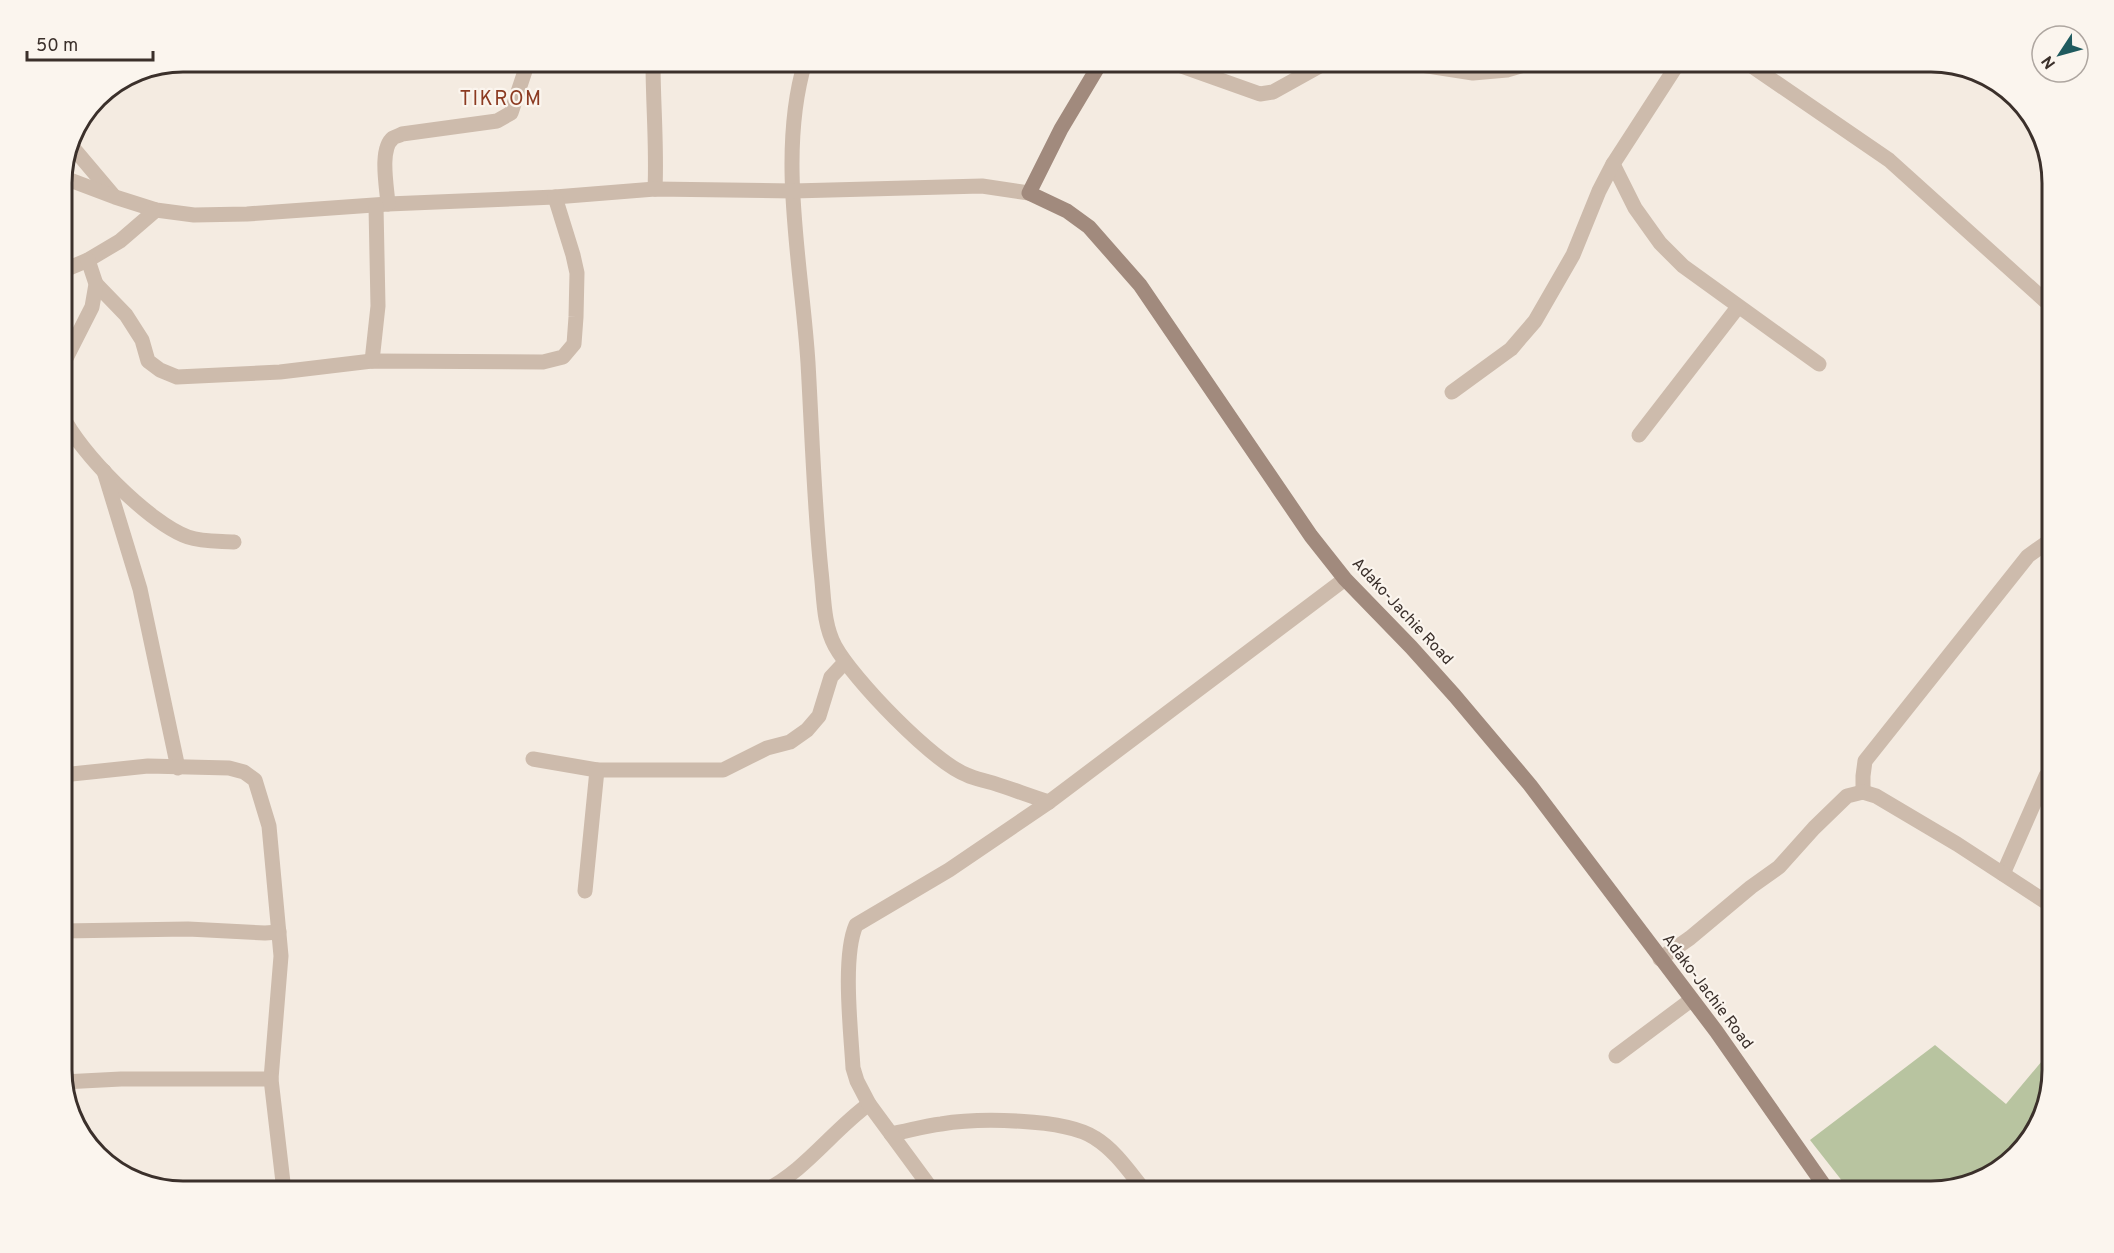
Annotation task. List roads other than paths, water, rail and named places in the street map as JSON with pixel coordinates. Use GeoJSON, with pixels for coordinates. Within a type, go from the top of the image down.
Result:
{"type":"FeatureCollection","features":[{"type":"Feature","properties":{"kind":"street"},"geometry":{"type":"LineString","coordinates":[[372,361],[378,306],[387,147],[393,138],[402,134],[497,121],[511,113],[525,72]]}},
{"type":"Feature","properties":{"kind":"street"},"geometry":{"type":"LineString","coordinates":[[653,72],[657,148],[655,189]]}},
{"type":"Feature","properties":{"kind":"street"},"geometry":{"type":"LineString","coordinates":[[803,72],[796,101],[793,191],[808,362],[815,510],[827,622],[834,644],[845,662],[924,745],[949,766],[967,776],[1049,802]]}},
{"type":"Feature","properties":{"kind":"street"},"geometry":{"type":"LineString","coordinates":[[72,181],[156,210],[194,215],[555,197],[655,189],[793,191],[982,186],[1029,192],[1061,129],[1095,72]]}},
{"type":"Feature","properties":{"kind":"street"},"geometry":{"type":"LineString","coordinates":[[1198,72],[1260,94],[1274,92],[1309,72]]}},
{"type":"Feature","properties":{"kind":"street"},"geometry":{"type":"LineString","coordinates":[[1473,72],[1491,72]]}},
{"type":"Feature","properties":{"kind":"street"},"geometry":{"type":"LineString","coordinates":[[1452,392],[1511,349],[1535,321],[1573,255],[1599,191],[1613,164],[1673,72]]}},
{"type":"Feature","properties":{"kind":"street"},"geometry":{"type":"LineString","coordinates":[[1760,72],[1889,160],[1931,195],[1986,249],[2042,298]]}},
{"type":"Feature","properties":{"kind":"street"},"geometry":{"type":"LineString","coordinates":[[77,152],[115,197]]}},
{"type":"Feature","properties":{"kind":"street"},"geometry":{"type":"LineString","coordinates":[[1613,164],[1635,208],[1660,243],[1683,266],[1819,364]]}},
{"type":"Feature","properties":{"kind":"street","name":"Adako-Jachie Road"},"geometry":{"type":"LineString","coordinates":[[1029,192],[1067,211],[1089,227],[1140,285],[1311,536],[1345,579],[1411,647],[1530,785],[1716,1031],[1821,1181]]}},
{"type":"Feature","properties":{"kind":"street"},"geometry":{"type":"LineString","coordinates":[[88,260],[96,284],[126,315],[142,340],[148,361],[160,370],[177,376],[280,372],[372,361],[543,362],[563,357],[574,344],[578,273],[555,197]]}},
{"type":"Feature","properties":{"kind":"street"},"geometry":{"type":"LineString","coordinates":[[72,267],[120,241],[156,210]]}},
{"type":"Feature","properties":{"kind":"street"},"geometry":{"type":"LineString","coordinates":[[72,346],[92,307],[96,284]]}},
{"type":"Feature","properties":{"kind":"street"},"geometry":{"type":"LineString","coordinates":[[1639,435],[1738,307]]}},
{"type":"Feature","properties":{"kind":"street"},"geometry":{"type":"LineString","coordinates":[[72,432],[104,471],[146,510],[167,525],[187,536],[208,541],[234,542]]}},
{"type":"Feature","properties":{"kind":"street"},"geometry":{"type":"LineString","coordinates":[[104,471],[140,589],[178,768]]}},
{"type":"Feature","properties":{"kind":"street"},"geometry":{"type":"LineString","coordinates":[[1863,792],[1865,761],[2028,556],[2042,546]]}},
{"type":"Feature","properties":{"kind":"street"},"geometry":{"type":"LineString","coordinates":[[926,1181],[869,1104],[856,1081],[853,1068],[849,983],[851,936],[856,925],[949,870],[1049,802],[1345,579]]}},
{"type":"Feature","properties":{"kind":"street"},"geometry":{"type":"LineString","coordinates":[[533,759],[597,770],[723,770],[767,748],[790,742],[807,730],[819,716],[831,677],[845,662]]}},
{"type":"Feature","properties":{"kind":"street"},"geometry":{"type":"LineString","coordinates":[[72,774],[147,766],[229,768],[244,772],[255,780],[269,826],[281,956],[271,1079],[283,1181]]}},
{"type":"Feature","properties":{"kind":"street"},"geometry":{"type":"LineString","coordinates":[[585,891],[597,770]]}},
{"type":"Feature","properties":{"kind":"street"},"geometry":{"type":"LineString","coordinates":[[2003,874],[2042,785]]}},
{"type":"Feature","properties":{"kind":"street"},"geometry":{"type":"LineString","coordinates":[[1660,959],[1779,867],[1846,796],[1863,792],[1876,796],[2042,899]]}},
{"type":"Feature","properties":{"kind":"street"},"geometry":{"type":"LineString","coordinates":[[72,931],[188,929],[279,932]]}},
{"type":"Feature","properties":{"kind":"street"},"geometry":{"type":"LineString","coordinates":[[1616,1056],[1691,1000]]}},
{"type":"Feature","properties":{"kind":"street"},"geometry":{"type":"LineString","coordinates":[[73,1082],[121,1079],[271,1079]]}},
{"type":"Feature","properties":{"kind":"street"},"geometry":{"type":"LineString","coordinates":[[780,1181],[791,1174],[849,1118],[869,1104]]}},
{"type":"Feature","properties":{"kind":"street"},"geometry":{"type":"LineString","coordinates":[[891,1134],[975,1120],[1048,1124],[1085,1132],[1106,1146],[1136,1181]]}},
{"type":"Feature","properties":{"kind":"district","name":"TIKROM"},"geometry":{"type":"Point","coordinates":[501,100]}}]}
